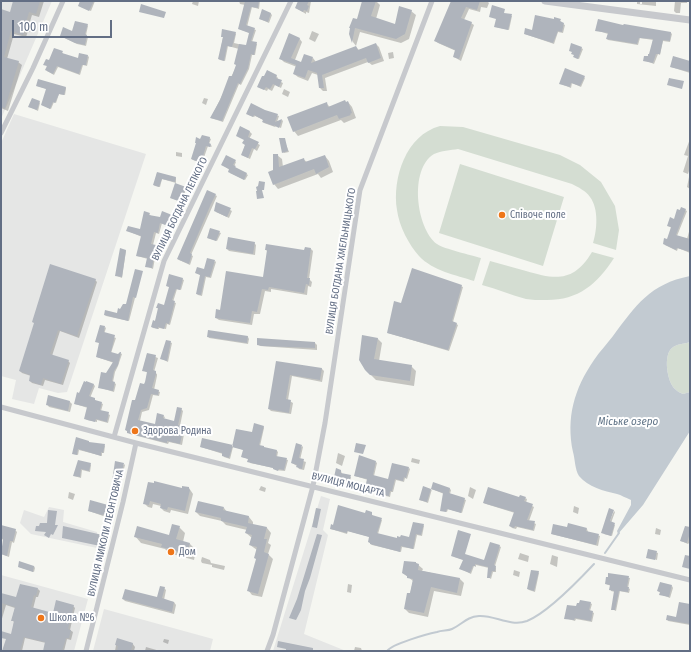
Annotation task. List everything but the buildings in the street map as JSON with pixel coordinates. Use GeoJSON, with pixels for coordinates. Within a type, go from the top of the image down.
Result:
{"type":"FeatureCollection","features":[{"type":"Feature","properties":{"kind":"street"},"geometry":{"type":"LineString","coordinates":[[1,133],[33,68],[63,1]]}},
{"type":"Feature","properties":{"kind":"street","name":"ВУЛИЦЯ БОГДАНА ЛЕПКОГО"},"geometry":{"type":"LineString","coordinates":[[114,437],[164,261],[291,1]]}},
{"type":"Feature","properties":{"kind":"street","name":"ВУЛИЦЯ БОГДАНА ХМЕЛЬНИЦЬКОГО"},"geometry":{"type":"LineString","coordinates":[[313,486],[325,423],[360,190],[432,1]]}},
{"type":"Feature","properties":{"kind":"street"},"geometry":{"type":"LineString","coordinates":[[545,1],[690,20]]}},
{"type":"Feature","properties":{"kind":"street","name":"ВУЛИЦЯ МОЦАРТА"},"geometry":{"type":"LineString","coordinates":[[1,407],[136,443],[690,580]]}},
{"type":"Feature","properties":{"kind":"street","name":"ВУЛИЦЯ МИКОЛИ ЛЕОНТОВИЧА"},"geometry":{"type":"LineString","coordinates":[[86,651],[136,443]]}},
{"type":"Feature","properties":{"kind":"street"},"geometry":{"type":"LineString","coordinates":[[267,651],[273,635],[313,486]]}},
{"type":"Feature","properties":{"kind":"shaded area"},"geometry":{"type":"Polygon","coordinates":[[[1,1],[52,1],[1,119],[1,1]]]}},
{"type":"Feature","properties":{"kind":"shaded area"},"geometry":{"type":"Polygon","coordinates":[[[14,114],[146,154],[67,392],[58,393],[39,388],[34,404],[12,399],[16,380],[1,376],[1,143],[14,114]]]}},
{"type":"Feature","properties":{"kind":"shaded area"},"geometry":{"type":"Polygon","coordinates":[[[440,126],[463,127],[560,155],[580,165],[601,182],[615,206],[619,230],[616,250],[593,243],[596,226],[595,207],[590,197],[582,189],[572,184],[458,149],[434,154],[426,162],[421,172],[418,185],[418,199],[424,225],[430,236],[437,244],[451,250],[481,258],[474,281],[445,272],[425,261],[419,256],[412,246],[405,235],[400,222],[396,198],[397,185],[399,172],[410,148],[418,138],[428,131],[440,126]]]}},
{"type":"Feature","properties":{"kind":"shaded area","name":"Співоче поле"},"geometry":{"type":"Polygon","coordinates":[[[460,164],[564,197],[543,266],[439,233],[460,164]]]}},
{"type":"Feature","properties":{"kind":"shaded area"},"geometry":{"type":"Polygon","coordinates":[[[592,252],[614,258],[601,276],[585,290],[566,298],[556,300],[526,299],[482,285],[490,261],[537,274],[555,277],[571,274],[585,262],[592,252]]]}},
{"type":"Feature","properties":{"kind":"shaded area"},"geometry":{"type":"Polygon","coordinates":[[[690,342],[690,392],[683,394],[672,386],[668,375],[667,362],[669,351],[672,348],[690,342]]]}},
{"type":"Feature","properties":{"kind":"shaded area"},"geometry":{"type":"Polygon","coordinates":[[[321,496],[330,499],[323,530],[328,535],[304,634],[346,651],[273,651],[321,496]]]}},
{"type":"Feature","properties":{"kind":"shaded area"},"geometry":{"type":"Polygon","coordinates":[[[49,507],[64,510],[63,522],[97,532],[97,548],[31,534],[20,523],[24,510],[44,517],[49,507]]]}},
{"type":"Feature","properties":{"kind":"shaded area"},"geometry":{"type":"Polygon","coordinates":[[[1,575],[88,599],[74,651],[1,651],[1,575]]]}},
{"type":"Feature","properties":{"kind":"shaded area"},"geometry":{"type":"Polygon","coordinates":[[[104,609],[213,639],[210,651],[93,651],[104,609]]]}},
{"type":"Feature","properties":{"kind":"water","name":"Міське озеро"},"geometry":{"type":"Polygon","coordinates":[[[690,276],[690,342],[678,345],[669,351],[667,368],[672,386],[683,394],[690,392],[690,431],[643,505],[618,534],[617,531],[631,505],[631,500],[619,494],[592,486],[579,476],[576,468],[571,439],[571,416],[573,404],[581,382],[594,360],[645,297],[664,284],[690,276]]]}},
{"type":"Feature","properties":{"kind":"waterway"},"geometry":{"type":"LineString","coordinates":[[605,553],[619,533]]}},
{"type":"Feature","properties":{"kind":"waterway"},"geometry":{"type":"LineString","coordinates":[[387,651],[396,645],[410,640],[439,631],[452,629],[468,619],[479,616],[491,617],[515,623],[527,621],[553,604],[594,564]]}},
{"type":"Feature","properties":{"kind":"place","name":"Співоче поле"},"geometry":{"type":"Point","coordinates":[502,215]}},
{"type":"Feature","properties":{"kind":"place","name":"Здорова Родина"},"geometry":{"type":"Point","coordinates":[135,431]}},
{"type":"Feature","properties":{"kind":"place","name":"Дом"},"geometry":{"type":"Point","coordinates":[171,552]}},
{"type":"Feature","properties":{"kind":"place","name":"Школа №6"},"geometry":{"type":"Point","coordinates":[41,618]}}]}
